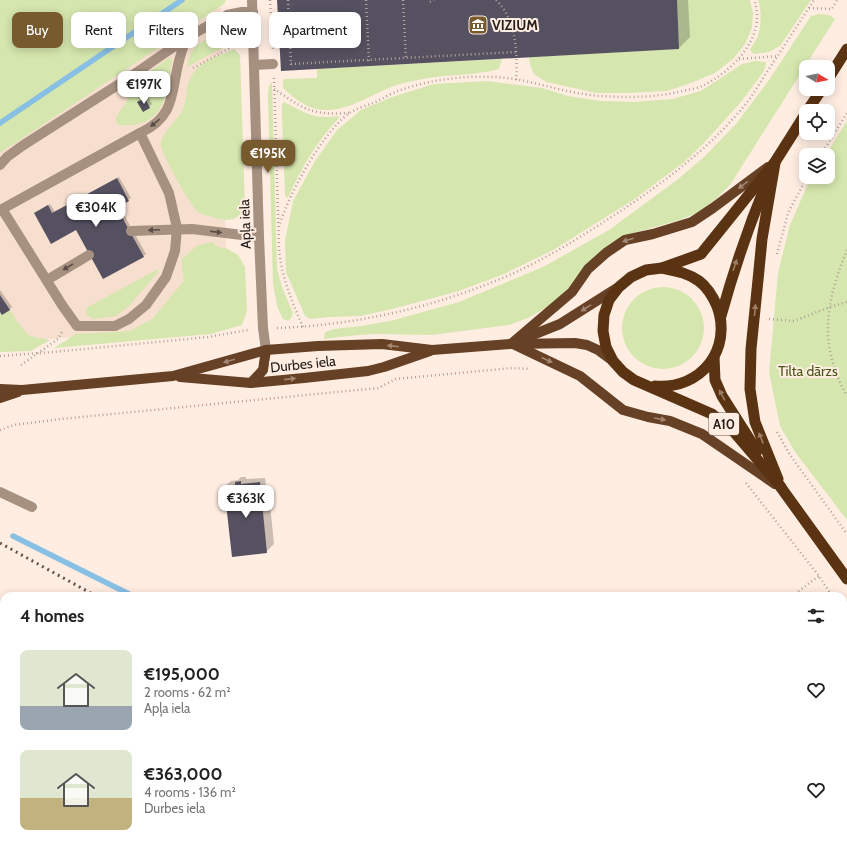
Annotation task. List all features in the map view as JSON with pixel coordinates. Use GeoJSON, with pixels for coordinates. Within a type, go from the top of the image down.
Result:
{"type":"FeatureCollection","features":[{"type":"Feature","properties":{"kind":"highway"},"geometry":{"type":"LineString","coordinates":[[835,68],[847,49]]}},
{"type":"Feature","properties":{"kind":"highway","name":"A10"},"geometry":{"type":"LineString","coordinates":[[781,487],[734,432],[712,414],[634,380],[623,372],[613,361],[606,347],[603,331],[604,315],[609,300],[619,287],[631,277],[646,270],[662,268],[701,254],[775,162],[799,124]]}},
{"type":"Feature","properties":{"kind":"highway"},"geometry":{"type":"LineString","coordinates":[[775,162],[762,239],[751,349],[750,389],[755,422],[781,487]]}},
{"type":"Feature","properties":{"kind":"highway","name":"A10"},"geometry":{"type":"LineString","coordinates":[[720,316],[730,280],[748,228],[775,162]]}},
{"type":"Feature","properties":{"kind":"highway","name":"A10"},"geometry":{"type":"LineString","coordinates":[[648,386],[667,387],[686,382],[702,372],[714,357],[722,330],[720,316],[713,297],[700,282],[682,272],[662,268]]}},
{"type":"Feature","properties":{"kind":"highway","name":"A10"},"geometry":{"type":"LineString","coordinates":[[714,357],[714,380],[722,396],[781,487],[847,579]]}},
{"type":"Feature","properties":{"kind":"main road"},"geometry":{"type":"LineString","coordinates":[[511,344],[572,292],[588,269],[606,253],[625,240],[653,234],[692,222],[775,162]]}},
{"type":"Feature","properties":{"kind":"main road"},"geometry":{"type":"LineString","coordinates":[[511,344],[560,324],[619,287]]}},
{"type":"Feature","properties":{"kind":"main road"},"geometry":{"type":"LineString","coordinates":[[511,344],[575,343],[587,345],[598,350],[613,361]]}},
{"type":"Feature","properties":{"kind":"main road","name":"Durbes iela"},"geometry":{"type":"LineString","coordinates":[[0,389],[22,390],[173,376],[266,350],[318,346],[382,344],[432,350],[511,344]]}},
{"type":"Feature","properties":{"kind":"main road"},"geometry":{"type":"LineString","coordinates":[[511,344],[580,376],[623,410],[670,421],[702,434],[781,487]]}},
{"type":"Feature","properties":{"kind":"main road"},"geometry":{"type":"LineString","coordinates":[[251,383],[263,370],[266,350]]}},
{"type":"Feature","properties":{"kind":"main road","name":"Durbes iela"},"geometry":{"type":"LineString","coordinates":[[173,376],[251,383],[368,370],[384,367],[432,350]]}},
{"type":"Feature","properties":{"kind":"main road","name":"Durbes iela"},"geometry":{"type":"LineString","coordinates":[[0,398],[22,390]]}},
{"type":"Feature","properties":{"kind":"street","name":"Apļa iela"},"geometry":{"type":"LineString","coordinates":[[252,0],[253,12]]}},
{"type":"Feature","properties":{"kind":"street"},"geometry":{"type":"LineString","coordinates":[[0,165],[7,157],[22,146],[127,79],[172,48]]}},
{"type":"Feature","properties":{"kind":"street"},"geometry":{"type":"LineString","coordinates":[[140,133],[169,193],[177,228],[175,251],[166,277],[146,305],[129,319],[115,326],[77,326],[62,306],[1,207],[140,133],[146,131],[164,116],[171,101],[183,48]]}},
{"type":"Feature","properties":{"kind":"street","name":"Apļa iela"},"geometry":{"type":"LineString","coordinates":[[254,48],[259,237],[263,328],[266,350]]}},
{"type":"Feature","properties":{"kind":"street"},"geometry":{"type":"LineString","coordinates":[[254,64],[273,64]]}},
{"type":"Feature","properties":{"kind":"street"},"geometry":{"type":"LineString","coordinates":[[131,231],[177,228],[259,237]]}},
{"type":"Feature","properties":{"kind":"street"},"geometry":{"type":"LineString","coordinates":[[47,280],[88,255]]}},
{"type":"Feature","properties":{"kind":"street"},"geometry":{"type":"LineString","coordinates":[[0,492],[32,507]]}},
{"type":"Feature","properties":{"kind":"path"},"geometry":{"type":"LineString","coordinates":[[270,0],[271,12]]}},
{"type":"Feature","properties":{"kind":"path"},"geometry":{"type":"LineString","coordinates":[[288,0],[291,64],[370,61],[516,52]]}},
{"type":"Feature","properties":{"kind":"path"},"geometry":{"type":"LineString","coordinates":[[366,0],[370,61]]}},
{"type":"Feature","properties":{"kind":"path"},"geometry":{"type":"LineString","coordinates":[[403,0],[406,59]]}},
{"type":"Feature","properties":{"kind":"path"},"geometry":{"type":"LineString","coordinates":[[496,0],[505,10],[512,26],[516,52],[516,80]]}},
{"type":"Feature","properties":{"kind":"path"},"geometry":{"type":"LineString","coordinates":[[274,89],[292,101],[312,111],[334,114],[349,113],[398,91],[445,80],[478,77],[506,78],[577,93],[603,96],[627,97],[665,95],[701,86],[723,73],[738,60],[747,48],[755,33],[757,20],[756,4],[754,0]]}},
{"type":"Feature","properties":{"kind":"path"},"geometry":{"type":"LineString","coordinates":[[0,356],[208,337],[243,330],[303,327],[368,319],[408,310],[466,292],[514,273],[557,250],[626,207],[686,164],[724,127],[749,99],[814,0]]}},
{"type":"Feature","properties":{"kind":"path"},"geometry":{"type":"LineString","coordinates":[[809,8],[832,9],[837,0]]}},
{"type":"Feature","properties":{"kind":"path"},"geometry":{"type":"LineString","coordinates":[[189,70],[230,48]]}},
{"type":"Feature","properties":{"kind":"path"},"geometry":{"type":"LineString","coordinates":[[272,48],[279,250],[281,268],[303,327]]}},
{"type":"Feature","properties":{"kind":"path"},"geometry":{"type":"LineString","coordinates":[[738,60],[778,56]]}},
{"type":"Feature","properties":{"kind":"path"},"geometry":{"type":"LineString","coordinates":[[279,227],[284,211],[314,155],[327,136],[349,113]]}},
{"type":"Feature","properties":{"kind":"path"},"geometry":{"type":"LineString","coordinates":[[825,148],[847,113]]}},
{"type":"Feature","properties":{"kind":"path"},"geometry":{"type":"LineString","coordinates":[[776,257],[788,213],[803,184]]}},
{"type":"Feature","properties":{"kind":"path"},"geometry":{"type":"LineString","coordinates":[[847,250],[840,266],[830,307],[828,329],[832,357],[843,389],[847,396]]}},
{"type":"Feature","properties":{"kind":"path"},"geometry":{"type":"LineString","coordinates":[[769,319],[794,321],[847,302]]}},
{"type":"Feature","properties":{"kind":"path"},"geometry":{"type":"LineString","coordinates":[[768,326],[769,311]]}},
{"type":"Feature","properties":{"kind":"path"},"geometry":{"type":"LineString","coordinates":[[21,365],[58,339],[71,318]]}},
{"type":"Feature","properties":{"kind":"path"},"geometry":{"type":"LineString","coordinates":[[0,430],[14,425],[46,421],[378,388],[396,379],[512,368],[533,369]]}},
{"type":"Feature","properties":{"kind":"path"},"geometry":{"type":"LineString","coordinates":[[774,428],[790,455],[847,534]]}},
{"type":"Feature","properties":{"kind":"path"},"geometry":{"type":"LineString","coordinates":[[741,479],[819,576],[829,592]]}},
{"type":"Feature","properties":{"kind":"path"},"geometry":{"type":"LineString","coordinates":[[797,592],[819,576]]}},
{"type":"Feature","properties":{"kind":"shaded area"},"geometry":{"type":"Polygon","coordinates":[[[220,0],[220,12],[206,12],[206,48],[221,48],[228,324],[0,343],[0,135],[142,48],[198,48],[198,14],[220,0]]]}},
{"type":"Feature","properties":{"kind":"green space"},"geometry":{"type":"Polygon","coordinates":[[[0,0],[226,0],[224,4],[212,12],[206,12],[206,16],[198,21],[198,12],[134,12],[134,48],[158,48],[0,153],[0,0]]]}},
{"type":"Feature","properties":{"kind":"green space"},"geometry":{"type":"Polygon","coordinates":[[[677,0],[750,0],[753,13],[752,28],[745,44],[734,58],[715,73],[667,91],[628,93],[596,93],[546,82],[534,74],[530,65],[529,57],[679,49],[677,0]]]}},
{"type":"Feature","properties":{"kind":"green space"},"geometry":{"type":"Polygon","coordinates":[[[758,0],[811,0],[780,46],[769,52],[754,54],[750,50],[758,36],[761,18],[758,0]]]}},
{"type":"Feature","properties":{"kind":"green space"},"geometry":{"type":"Polygon","coordinates":[[[819,14],[829,15],[835,19],[809,60],[799,60],[799,76],[730,185],[701,211],[680,220],[626,235],[611,243],[595,257],[567,291],[549,306],[528,318],[509,325],[432,335],[375,334],[324,339],[325,332],[334,329],[394,320],[459,302],[543,267],[609,230],[677,180],[704,157],[736,124],[769,80],[811,16],[819,14]]]}},
{"type":"Feature","properties":{"kind":"green space"},"geometry":{"type":"Polygon","coordinates":[[[206,39],[206,48],[222,48],[187,67],[190,54],[195,48],[198,48],[198,44],[206,39]]]}},
{"type":"Feature","properties":{"kind":"green space"},"geometry":{"type":"Polygon","coordinates":[[[234,49],[240,55],[245,207],[234,219],[225,220],[204,215],[193,207],[176,179],[161,145],[167,131],[183,109],[188,85],[195,71],[213,58],[234,49]]]}},
{"type":"Feature","properties":{"kind":"green space"},"geometry":{"type":"Polygon","coordinates":[[[169,58],[172,60],[168,85],[165,97],[160,107],[154,115],[146,121],[134,125],[119,125],[116,122],[116,117],[145,75],[169,58]]]}},
{"type":"Feature","properties":{"kind":"green space"},"geometry":{"type":"Polygon","coordinates":[[[502,59],[499,69],[480,73],[432,77],[403,83],[359,102],[336,109],[325,110],[313,108],[294,98],[283,88],[283,81],[285,79],[317,78],[317,69],[502,59]]]}},
{"type":"Feature","properties":{"kind":"green space"},"geometry":{"type":"Polygon","coordinates":[[[755,61],[766,62],[762,74],[741,102],[703,144],[683,163],[633,200],[555,249],[504,274],[459,291],[396,308],[361,316],[310,319],[305,316],[286,272],[285,241],[293,201],[315,161],[337,130],[361,110],[392,97],[434,84],[487,81],[542,88],[568,96],[601,101],[634,102],[672,99],[701,91],[742,64],[755,61]]]}},
{"type":"Feature","properties":{"kind":"green space"},"geometry":{"type":"Polygon","coordinates":[[[272,82],[277,269],[282,287],[293,313],[288,321],[283,319],[277,306],[273,284],[268,95],[269,86],[272,82]]]}},
{"type":"Feature","properties":{"kind":"green space"},"geometry":{"type":"Polygon","coordinates":[[[284,102],[303,112],[315,116],[338,116],[339,118],[310,155],[288,198],[285,196],[282,115],[282,104],[284,102]]]}},
{"type":"Feature","properties":{"kind":"green space","name":"Tilta dārzs"},"geometry":{"type":"Polygon","coordinates":[[[847,121],[847,520],[795,452],[780,426],[769,372],[778,273],[790,225],[808,184],[835,184],[835,148],[830,148],[847,121]]]}},
{"type":"Feature","properties":{"kind":"green space"},"geometry":{"type":"Polygon","coordinates":[[[214,242],[215,246],[228,249],[238,255],[245,267],[247,311],[242,325],[211,334],[54,348],[76,334],[130,331],[152,319],[184,281],[181,260],[198,245],[214,242]]]}},
{"type":"Feature","properties":{"kind":"green space"},"geometry":{"type":"Polygon","coordinates":[[[158,269],[158,272],[129,306],[116,316],[93,319],[85,312],[88,307],[158,269]]]}},
{"type":"Feature","properties":{"kind":"green space"},"geometry":{"type":"Polygon","coordinates":[[[655,287],[671,287],[686,294],[697,305],[704,320],[704,336],[701,344],[692,357],[679,366],[671,369],[655,369],[640,362],[629,351],[622,336],[622,320],[629,305],[640,294],[655,287]]]}},
{"type":"Feature","properties":{"kind":"green space"},"geometry":{"type":"Polygon","coordinates":[[[10,310],[18,323],[29,336],[50,340],[31,351],[0,352],[0,312],[2,315],[10,310]]]}},
{"type":"Feature","properties":{"kind":"building","name":"VIZIUM"},"geometry":{"type":"Polygon","coordinates":[[[277,0],[677,0],[679,49],[281,71],[280,48],[361,48],[361,12],[278,12],[277,0]]]}},
{"type":"Feature","properties":{"kind":"building"},"geometry":{"type":"Polygon","coordinates":[[[145,98],[150,108],[143,112],[137,102],[145,98]]]}},
{"type":"Feature","properties":{"kind":"building"},"geometry":{"type":"Polygon","coordinates":[[[117,178],[129,201],[117,208],[144,257],[103,279],[76,230],[51,244],[34,213],[48,205],[52,213],[117,178]]]}},
{"type":"Feature","properties":{"kind":"building"},"geometry":{"type":"Polygon","coordinates":[[[0,295],[10,310],[2,315],[0,312],[0,295]]]}},
{"type":"Feature","properties":{"kind":"building"},"geometry":{"type":"Polygon","coordinates":[[[241,481],[241,484],[260,482],[267,553],[232,557],[224,486],[235,485],[235,482],[241,481]]]}},
{"type":"Feature","properties":{"kind":"waterway"},"geometry":{"type":"LineString","coordinates":[[0,123],[182,0]]}},
{"type":"Feature","properties":{"kind":"waterway"},"geometry":{"type":"LineString","coordinates":[[13,536],[125,592]]}},
{"type":"Feature","properties":{"kind":"railway"},"geometry":{"type":"LineString","coordinates":[[0,543],[89,592]]}},
{"type":"Feature","properties":{"kind":"place","name":"VIZIUM"},"geometry":{"type":"Point","coordinates":[478,25]}}]}
